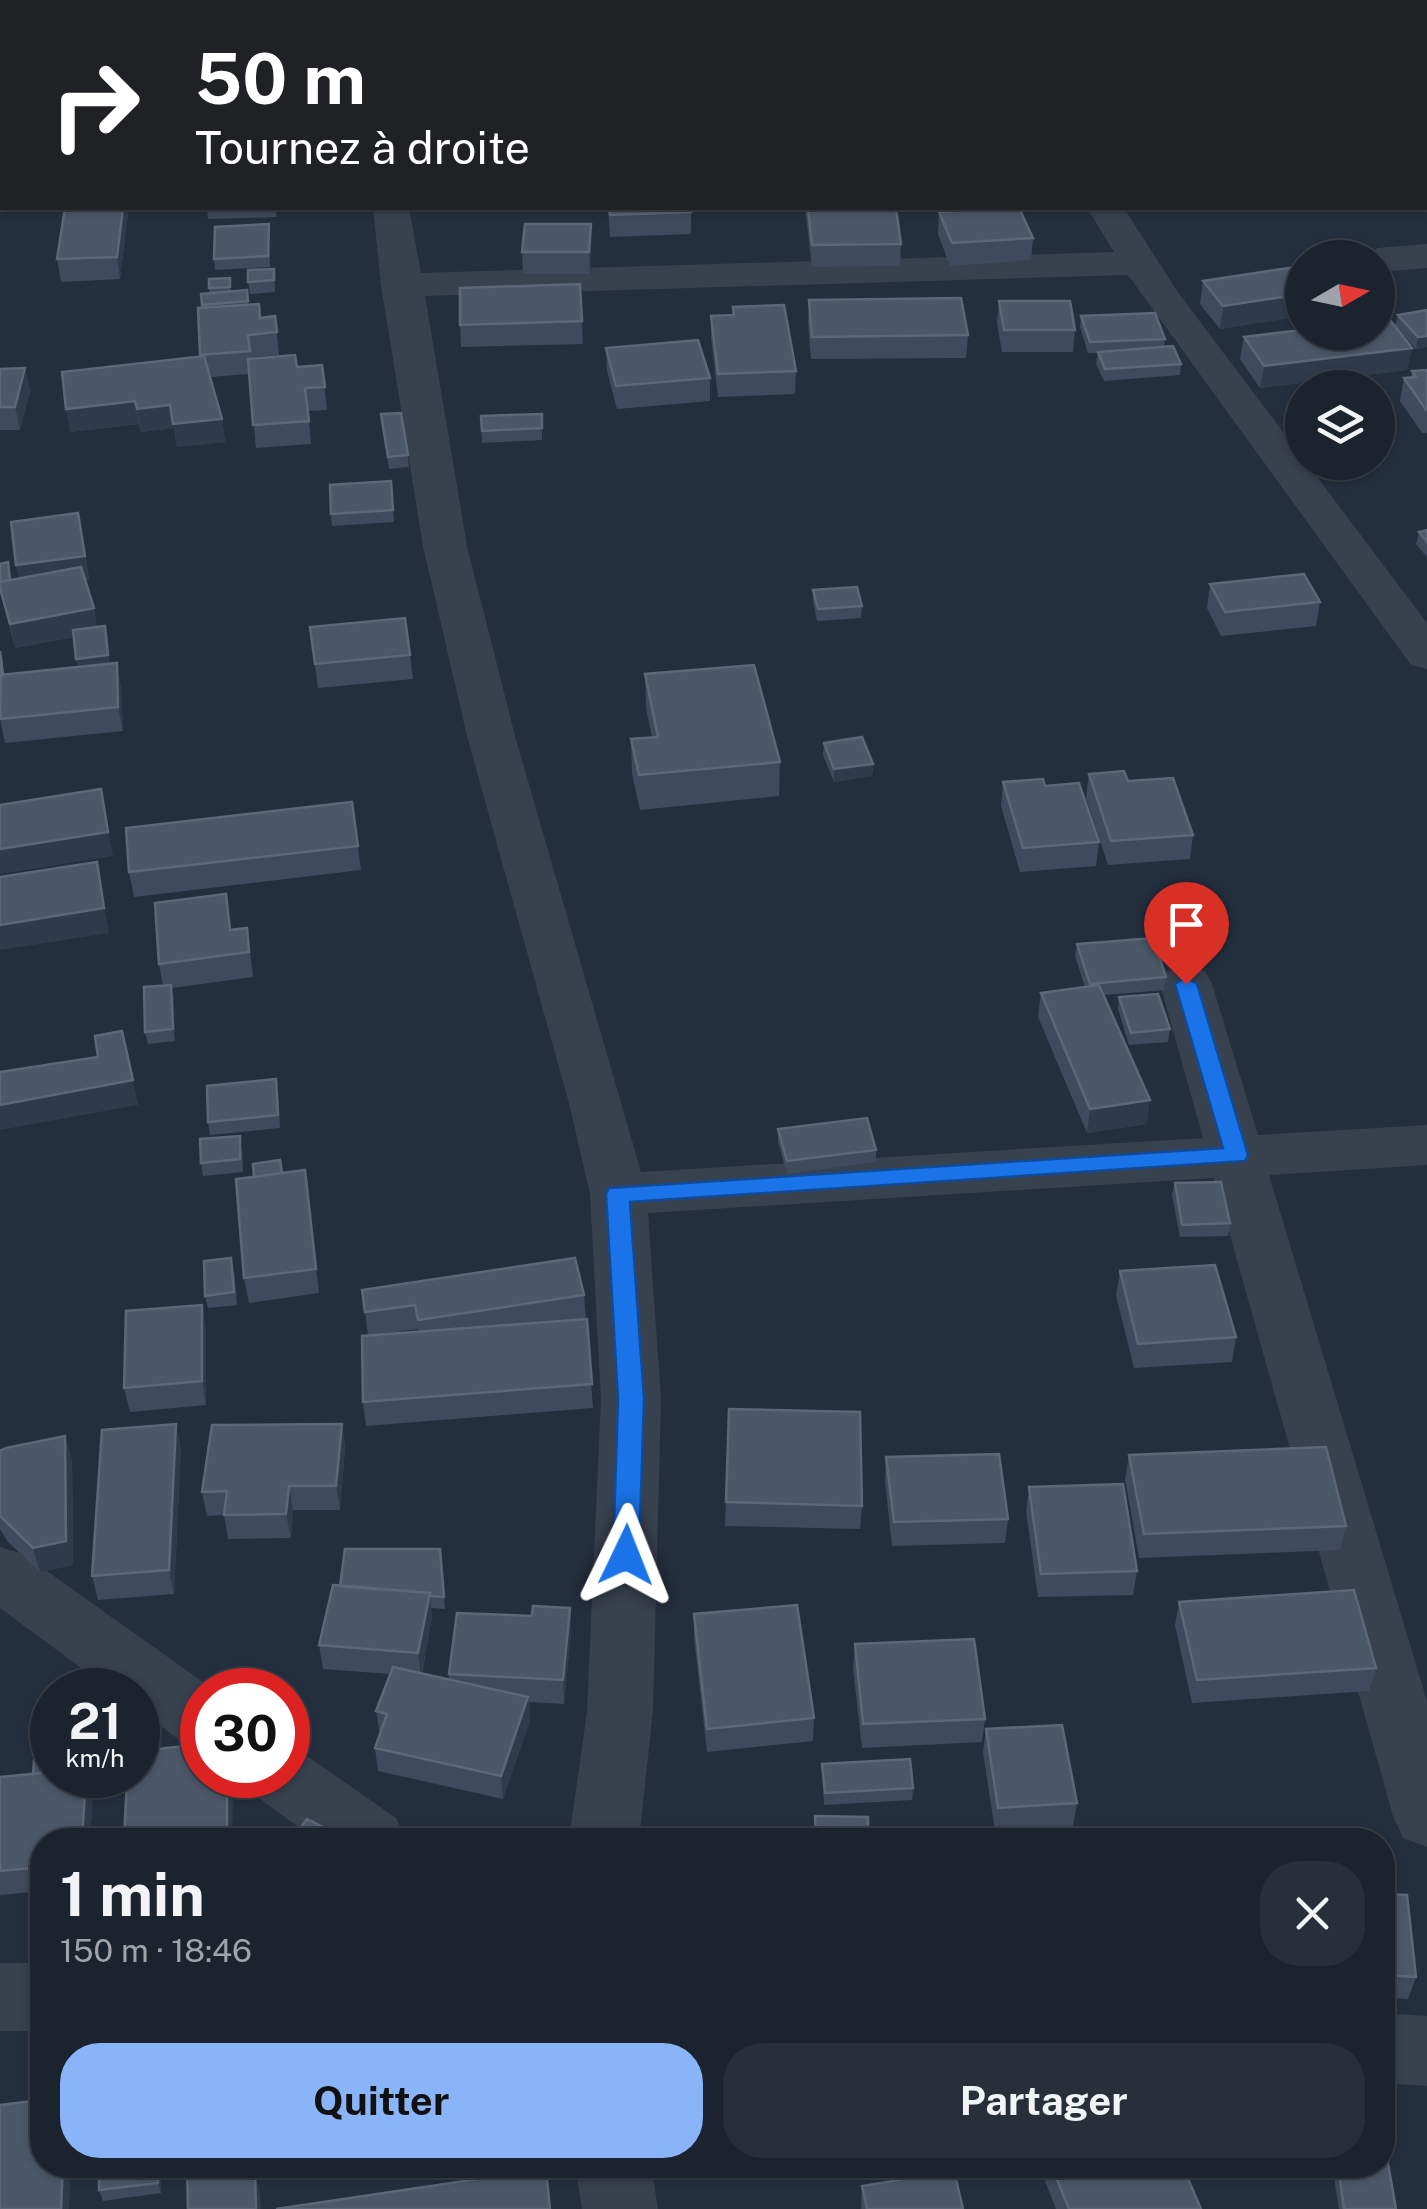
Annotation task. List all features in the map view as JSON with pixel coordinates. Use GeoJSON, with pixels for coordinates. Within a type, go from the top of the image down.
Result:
{"type":"FeatureCollection","features":[{"type":"Feature","properties":{"kind":"street"},"geometry":{"type":"LineString","coordinates":[[391,210],[400,285],[445,546],[491,736],[598,1106],[618,1194],[631,1399],[620,1711],[605,1828]]}},
{"type":"Feature","properties":{"kind":"street"},"geometry":{"type":"LineString","coordinates":[[1108,210],[1419,629]]}},
{"type":"Feature","properties":{"kind":"street"},"geometry":{"type":"LineString","coordinates":[[1395,259],[1427,256]]}},
{"type":"Feature","properties":{"kind":"street"},"geometry":{"type":"LineString","coordinates":[[400,285],[1164,283]]}},
{"type":"Feature","properties":{"kind":"street"},"geometry":{"type":"LineString","coordinates":[[1186,984],[1427,1816]]}},
{"type":"Feature","properties":{"kind":"street"},"geometry":{"type":"LineString","coordinates":[[618,1194],[1427,1145]]}},
{"type":"Feature","properties":{"kind":"street"},"geometry":{"type":"LineString","coordinates":[[0,1573],[180,1703]]}},
{"type":"Feature","properties":{"kind":"street"},"geometry":{"type":"LineString","coordinates":[[310,1796],[354,1828]]}},
{"type":"Feature","properties":{"kind":"street"},"geometry":{"type":"LineString","coordinates":[[0,1997],[30,1996]]}},
{"type":"Feature","properties":{"kind":"street"},"geometry":{"type":"LineString","coordinates":[[1395,2049],[1427,2051]]}},
{"type":"Feature","properties":{"kind":"street"},"geometry":{"type":"LineString","coordinates":[[614,2178],[620,2209]]}},
{"type":"Feature","properties":{"kind":"building"},"geometry":{"type":"Polygon","coordinates":[[[65,210],[123,210],[117,257],[57,259],[65,210]]]}},
{"type":"Feature","properties":{"kind":"building"},"geometry":{"type":"Polygon","coordinates":[[[609,210],[691,210],[691,212],[610,215],[609,210]]]}},
{"type":"Feature","properties":{"kind":"building"},"geometry":{"type":"Polygon","coordinates":[[[808,210],[896,210],[901,244],[812,245],[808,210]]]}},
{"type":"Feature","properties":{"kind":"building"},"geometry":{"type":"Polygon","coordinates":[[[1020,210],[1033,238],[952,243],[939,212],[1020,210]]]}},
{"type":"Feature","properties":{"kind":"building"},"geometry":{"type":"Polygon","coordinates":[[[269,224],[268,256],[214,259],[215,227],[269,224]]]}},
{"type":"Feature","properties":{"kind":"building"},"geometry":{"type":"Polygon","coordinates":[[[525,224],[591,224],[589,252],[522,252],[525,224]]]}},
{"type":"Feature","properties":{"kind":"building"},"geometry":{"type":"Polygon","coordinates":[[[274,269],[274,280],[248,282],[248,270],[274,269]]]}},
{"type":"Feature","properties":{"kind":"building"},"geometry":{"type":"Polygon","coordinates":[[[1285,269],[1285,297],[1223,306],[1203,281],[1285,269]]]}},
{"type":"Feature","properties":{"kind":"building"},"geometry":{"type":"Polygon","coordinates":[[[230,278],[230,287],[209,288],[209,279],[230,278]]]}},
{"type":"Feature","properties":{"kind":"building"},"geometry":{"type":"Polygon","coordinates":[[[580,284],[582,321],[460,325],[460,288],[580,284]]]}},
{"type":"Feature","properties":{"kind":"building"},"geometry":{"type":"Polygon","coordinates":[[[247,290],[248,301],[202,305],[201,294],[247,290]]]}},
{"type":"Feature","properties":{"kind":"building"},"geometry":{"type":"Polygon","coordinates":[[[961,298],[968,335],[812,337],[809,300],[961,298]]]}},
{"type":"Feature","properties":{"kind":"building"},"geometry":{"type":"Polygon","coordinates":[[[999,301],[1070,301],[1075,330],[1004,330],[999,301]]]}},
{"type":"Feature","properties":{"kind":"building"},"geometry":{"type":"Polygon","coordinates":[[[259,304],[260,318],[275,316],[277,332],[248,335],[250,351],[200,355],[198,308],[259,304]]]}},
{"type":"Feature","properties":{"kind":"building"},"geometry":{"type":"Polygon","coordinates":[[[784,305],[796,371],[718,374],[711,316],[734,315],[733,307],[784,305]]]}},
{"type":"Feature","properties":{"kind":"building"},"geometry":{"type":"Polygon","coordinates":[[[1427,310],[1427,336],[1418,337],[1398,315],[1427,310]]]}},
{"type":"Feature","properties":{"kind":"building"},"geometry":{"type":"Polygon","coordinates":[[[1155,313],[1165,339],[1090,342],[1081,316],[1155,313]]]}},
{"type":"Feature","properties":{"kind":"building"},"geometry":{"type":"Polygon","coordinates":[[[1395,326],[1412,348],[1264,366],[1244,337],[1285,332],[1285,350],[1395,350],[1395,326]]]}},
{"type":"Feature","properties":{"kind":"building"},"geometry":{"type":"Polygon","coordinates":[[[698,340],[710,378],[616,386],[606,348],[698,340]]]}},
{"type":"Feature","properties":{"kind":"building"},"geometry":{"type":"Polygon","coordinates":[[[1173,346],[1181,364],[1105,369],[1098,352],[1173,346]]]}},
{"type":"Feature","properties":{"kind":"building"},"geometry":{"type":"Polygon","coordinates":[[[295,355],[297,367],[322,365],[325,387],[305,388],[309,421],[253,425],[248,359],[295,355]]]}},
{"type":"Feature","properties":{"kind":"building"},"geometry":{"type":"Polygon","coordinates":[[[204,356],[222,419],[173,424],[170,405],[137,409],[135,401],[66,409],[62,372],[204,356]]]}},
{"type":"Feature","properties":{"kind":"building"},"geometry":{"type":"Polygon","coordinates":[[[25,368],[15,407],[0,407],[0,369],[25,368]]]}},
{"type":"Feature","properties":{"kind":"building"},"geometry":{"type":"Polygon","coordinates":[[[1427,370],[1426,410],[1404,378],[1416,377],[1412,371],[1427,370]]]}},
{"type":"Feature","properties":{"kind":"building"},"geometry":{"type":"Polygon","coordinates":[[[401,413],[408,455],[388,457],[381,414],[401,413]]]}},
{"type":"Feature","properties":{"kind":"building"},"geometry":{"type":"Polygon","coordinates":[[[542,414],[542,428],[482,431],[481,416],[542,414]]]}},
{"type":"Feature","properties":{"kind":"building"},"geometry":{"type":"Polygon","coordinates":[[[391,481],[393,510],[331,514],[330,485],[391,481]]]}},
{"type":"Feature","properties":{"kind":"building"},"geometry":{"type":"Polygon","coordinates":[[[78,513],[85,556],[16,565],[11,522],[78,513]]]}},
{"type":"Feature","properties":{"kind":"building"},"geometry":{"type":"Polygon","coordinates":[[[8,562],[10,580],[0,581],[0,564],[8,562]]]}},
{"type":"Feature","properties":{"kind":"building"},"geometry":{"type":"Polygon","coordinates":[[[81,567],[94,608],[10,624],[0,582],[81,567]]]}},
{"type":"Feature","properties":{"kind":"building"},"geometry":{"type":"Polygon","coordinates":[[[1304,574],[1320,602],[1225,612],[1210,584],[1304,574]]]}},
{"type":"Feature","properties":{"kind":"building"},"geometry":{"type":"Polygon","coordinates":[[[857,587],[862,606],[818,609],[813,590],[857,587]]]}},
{"type":"Feature","properties":{"kind":"building"},"geometry":{"type":"Polygon","coordinates":[[[405,618],[410,655],[315,664],[310,627],[405,618]]]}},
{"type":"Feature","properties":{"kind":"building"},"geometry":{"type":"Polygon","coordinates":[[[105,626],[108,655],[76,659],[73,630],[105,626]]]}},
{"type":"Feature","properties":{"kind":"building"},"geometry":{"type":"Polygon","coordinates":[[[117,663],[118,707],[0,719],[1,675],[117,663]]]}},
{"type":"Feature","properties":{"kind":"building"},"geometry":{"type":"Polygon","coordinates":[[[754,665],[780,762],[639,775],[631,739],[658,737],[645,674],[754,665]]]}},
{"type":"Feature","properties":{"kind":"building"},"geometry":{"type":"Polygon","coordinates":[[[862,737],[873,764],[834,769],[824,743],[862,737]]]}},
{"type":"Feature","properties":{"kind":"building"},"geometry":{"type":"Polygon","coordinates":[[[1124,771],[1128,781],[1173,778],[1193,835],[1111,841],[1089,774],[1124,771]]]}},
{"type":"Feature","properties":{"kind":"building"},"geometry":{"type":"Polygon","coordinates":[[[1043,779],[1045,786],[1079,783],[1099,842],[1023,848],[1003,782],[1043,779]]]}},
{"type":"Feature","properties":{"kind":"building"},"geometry":{"type":"Polygon","coordinates":[[[101,789],[108,832],[0,849],[0,805],[101,789]]]}},
{"type":"Feature","properties":{"kind":"building"},"geometry":{"type":"Polygon","coordinates":[[[352,802],[358,846],[129,872],[126,828],[352,802]]]}},
{"type":"Feature","properties":{"kind":"building"},"geometry":{"type":"Polygon","coordinates":[[[97,862],[104,908],[0,925],[0,877],[97,862]]]}},
{"type":"Feature","properties":{"kind":"building"},"geometry":{"type":"Polygon","coordinates":[[[226,894],[230,930],[247,928],[249,952],[159,964],[155,903],[226,894]]]}},
{"type":"Feature","properties":{"kind":"building"},"geometry":{"type":"Polygon","coordinates":[[[1153,938],[1166,977],[1090,984],[1077,944],[1153,938]]]}},
{"type":"Feature","properties":{"kind":"building"},"geometry":{"type":"Polygon","coordinates":[[[171,985],[173,1029],[145,1032],[144,987],[171,985]]]}},
{"type":"Feature","properties":{"kind":"building"},"geometry":{"type":"Polygon","coordinates":[[[1099,985],[1150,1100],[1090,1109],[1041,993],[1099,985]]]}},
{"type":"Feature","properties":{"kind":"building"},"geometry":{"type":"Polygon","coordinates":[[[1158,994],[1170,1029],[1131,1033],[1119,997],[1158,994]]]}},
{"type":"Feature","properties":{"kind":"building"},"geometry":{"type":"Polygon","coordinates":[[[122,1031],[133,1080],[0,1105],[0,1072],[98,1057],[95,1036],[122,1031]]]}},
{"type":"Feature","properties":{"kind":"building"},"geometry":{"type":"Polygon","coordinates":[[[276,1079],[278,1115],[208,1122],[207,1086],[276,1079]]]}},
{"type":"Feature","properties":{"kind":"building"},"geometry":{"type":"Polygon","coordinates":[[[867,1118],[876,1150],[787,1161],[778,1129],[867,1118]]]}},
{"type":"Feature","properties":{"kind":"building"},"geometry":{"type":"Polygon","coordinates":[[[240,1136],[240,1159],[201,1163],[200,1139],[240,1136]]]}},
{"type":"Feature","properties":{"kind":"building"},"geometry":{"type":"Polygon","coordinates":[[[280,1160],[282,1173],[254,1177],[253,1164],[280,1160]]]}},
{"type":"Feature","properties":{"kind":"building"},"geometry":{"type":"Polygon","coordinates":[[[305,1170],[316,1269],[244,1278],[236,1179],[305,1170]]]}},
{"type":"Feature","properties":{"kind":"building"},"geometry":{"type":"Polygon","coordinates":[[[1221,1182],[1230,1223],[1182,1225],[1175,1183],[1221,1182]]]}},
{"type":"Feature","properties":{"kind":"building"},"geometry":{"type":"Polygon","coordinates":[[[231,1258],[234,1292],[205,1296],[204,1261],[231,1258]]]}},
{"type":"Feature","properties":{"kind":"building"},"geometry":{"type":"Polygon","coordinates":[[[575,1258],[584,1295],[418,1320],[415,1305],[365,1312],[362,1290],[575,1258]]]}},
{"type":"Feature","properties":{"kind":"building"},"geometry":{"type":"Polygon","coordinates":[[[1215,1265],[1236,1337],[1138,1344],[1120,1271],[1215,1265]]]}},
{"type":"Feature","properties":{"kind":"building"},"geometry":{"type":"Polygon","coordinates":[[[202,1305],[202,1381],[124,1388],[126,1311],[202,1305]]]}},
{"type":"Feature","properties":{"kind":"building"},"geometry":{"type":"Polygon","coordinates":[[[587,1319],[592,1384],[363,1402],[362,1336],[587,1319]]]}},
{"type":"Feature","properties":{"kind":"building"},"geometry":{"type":"Polygon","coordinates":[[[729,1409],[860,1412],[862,1506],[726,1502],[729,1409]]]}},
{"type":"Feature","properties":{"kind":"building"},"geometry":{"type":"Polygon","coordinates":[[[176,1424],[169,1570],[92,1576],[102,1430],[176,1424]]]}},
{"type":"Feature","properties":{"kind":"building"},"geometry":{"type":"Polygon","coordinates":[[[342,1424],[336,1486],[289,1486],[286,1514],[224,1515],[227,1491],[202,1492],[212,1425],[342,1424]]]}},
{"type":"Feature","properties":{"kind":"building"},"geometry":{"type":"Polygon","coordinates":[[[65,1436],[66,1541],[33,1548],[0,1516],[0,1451],[65,1436]]]}},
{"type":"Feature","properties":{"kind":"building"},"geometry":{"type":"Polygon","coordinates":[[[1326,1447],[1346,1526],[1144,1534],[1129,1455],[1326,1447]]]}},
{"type":"Feature","properties":{"kind":"building"},"geometry":{"type":"Polygon","coordinates":[[[999,1454],[1008,1519],[894,1522],[886,1457],[999,1454]]]}},
{"type":"Feature","properties":{"kind":"building"},"geometry":{"type":"Polygon","coordinates":[[[1123,1484],[1137,1571],[1041,1574],[1029,1487],[1123,1484]]]}},
{"type":"Feature","properties":{"kind":"building"},"geometry":{"type":"Polygon","coordinates":[[[345,1549],[440,1549],[444,1597],[340,1586],[345,1549]]]}},
{"type":"Feature","properties":{"kind":"building"},"geometry":{"type":"Polygon","coordinates":[[[333,1585],[430,1593],[418,1653],[319,1645],[333,1585]]]}},
{"type":"Feature","properties":{"kind":"building"},"geometry":{"type":"Polygon","coordinates":[[[1354,1590],[1376,1668],[1197,1680],[1179,1602],[1354,1590]]]}},
{"type":"Feature","properties":{"kind":"building"},"geometry":{"type":"Polygon","coordinates":[[[797,1605],[814,1718],[707,1729],[694,1614],[797,1605]]]}},
{"type":"Feature","properties":{"kind":"building"},"geometry":{"type":"Polygon","coordinates":[[[533,1606],[570,1608],[563,1680],[449,1674],[457,1613],[532,1616],[533,1606]]]}},
{"type":"Feature","properties":{"kind":"building"},"geometry":{"type":"Polygon","coordinates":[[[974,1639],[985,1719],[863,1724],[855,1644],[974,1639]]]}},
{"type":"Feature","properties":{"kind":"building"},"geometry":{"type":"Polygon","coordinates":[[[393,1667],[528,1697],[501,1776],[375,1748],[387,1714],[376,1711],[393,1667]]]}},
{"type":"Feature","properties":{"kind":"building"},"geometry":{"type":"Polygon","coordinates":[[[1062,1725],[1077,1803],[998,1808],[986,1729],[1062,1725]]]}},
{"type":"Feature","properties":{"kind":"building"},"geometry":{"type":"Polygon","coordinates":[[[180,1747],[180,1798],[227,1798],[227,1828],[125,1828],[126,1798],[160,1798],[160,1749],[180,1747]]]}},
{"type":"Feature","properties":{"kind":"building"},"geometry":{"type":"Polygon","coordinates":[[[910,1759],[913,1788],[825,1793],[822,1764],[910,1759]]]}},
{"type":"Feature","properties":{"kind":"building"},"geometry":{"type":"Polygon","coordinates":[[[30,1774],[30,1798],[85,1798],[83,1828],[30,1828],[30,1868],[0,1871],[0,1777],[30,1774]]]}},
{"type":"Feature","properties":{"kind":"building"},"geometry":{"type":"Polygon","coordinates":[[[815,1816],[868,1817],[868,1828],[816,1828],[815,1816]]]}},
{"type":"Feature","properties":{"kind":"building"},"geometry":{"type":"Polygon","coordinates":[[[307,1819],[325,1828],[300,1828],[307,1819]]]}},
{"type":"Feature","properties":{"kind":"building"},"geometry":{"type":"Polygon","coordinates":[[[1395,1895],[1407,1895],[1416,1977],[1395,1976],[1395,1895]]]}},
{"type":"Feature","properties":{"kind":"building"},"geometry":{"type":"Polygon","coordinates":[[[30,2101],[30,2178],[62,2178],[61,2209],[0,2209],[0,2105],[30,2101]]]}},
{"type":"Feature","properties":{"kind":"building"},"geometry":{"type":"Polygon","coordinates":[[[99,2178],[158,2178],[158,2183],[99,2190],[99,2178]]]}},
{"type":"Feature","properties":{"kind":"building"},"geometry":{"type":"Polygon","coordinates":[[[187,2178],[255,2178],[256,2209],[188,2209],[187,2178]]]}},
{"type":"Feature","properties":{"kind":"building"},"geometry":{"type":"Polygon","coordinates":[[[485,2178],[547,2178],[550,2209],[276,2209],[485,2178]]]}},
{"type":"Feature","properties":{"kind":"building"},"geometry":{"type":"Polygon","coordinates":[[[911,2178],[956,2178],[963,2209],[867,2209],[862,2186],[911,2178]]]}},
{"type":"Feature","properties":{"kind":"building"},"geometry":{"type":"Polygon","coordinates":[[[1056,2178],[1188,2178],[1201,2209],[1069,2209],[1056,2178]]]}},
{"type":"Feature","properties":{"kind":"building"},"geometry":{"type":"Polygon","coordinates":[[[1340,2178],[1391,2178],[1396,2209],[1344,2209],[1340,2178]]]}},
{"type":"Feature","properties":{"kind":"route"},"geometry":{"type":"LineString","coordinates":[[626,1555],[631,1399],[618,1194],[1237,1155],[1186,984]]}}]}
